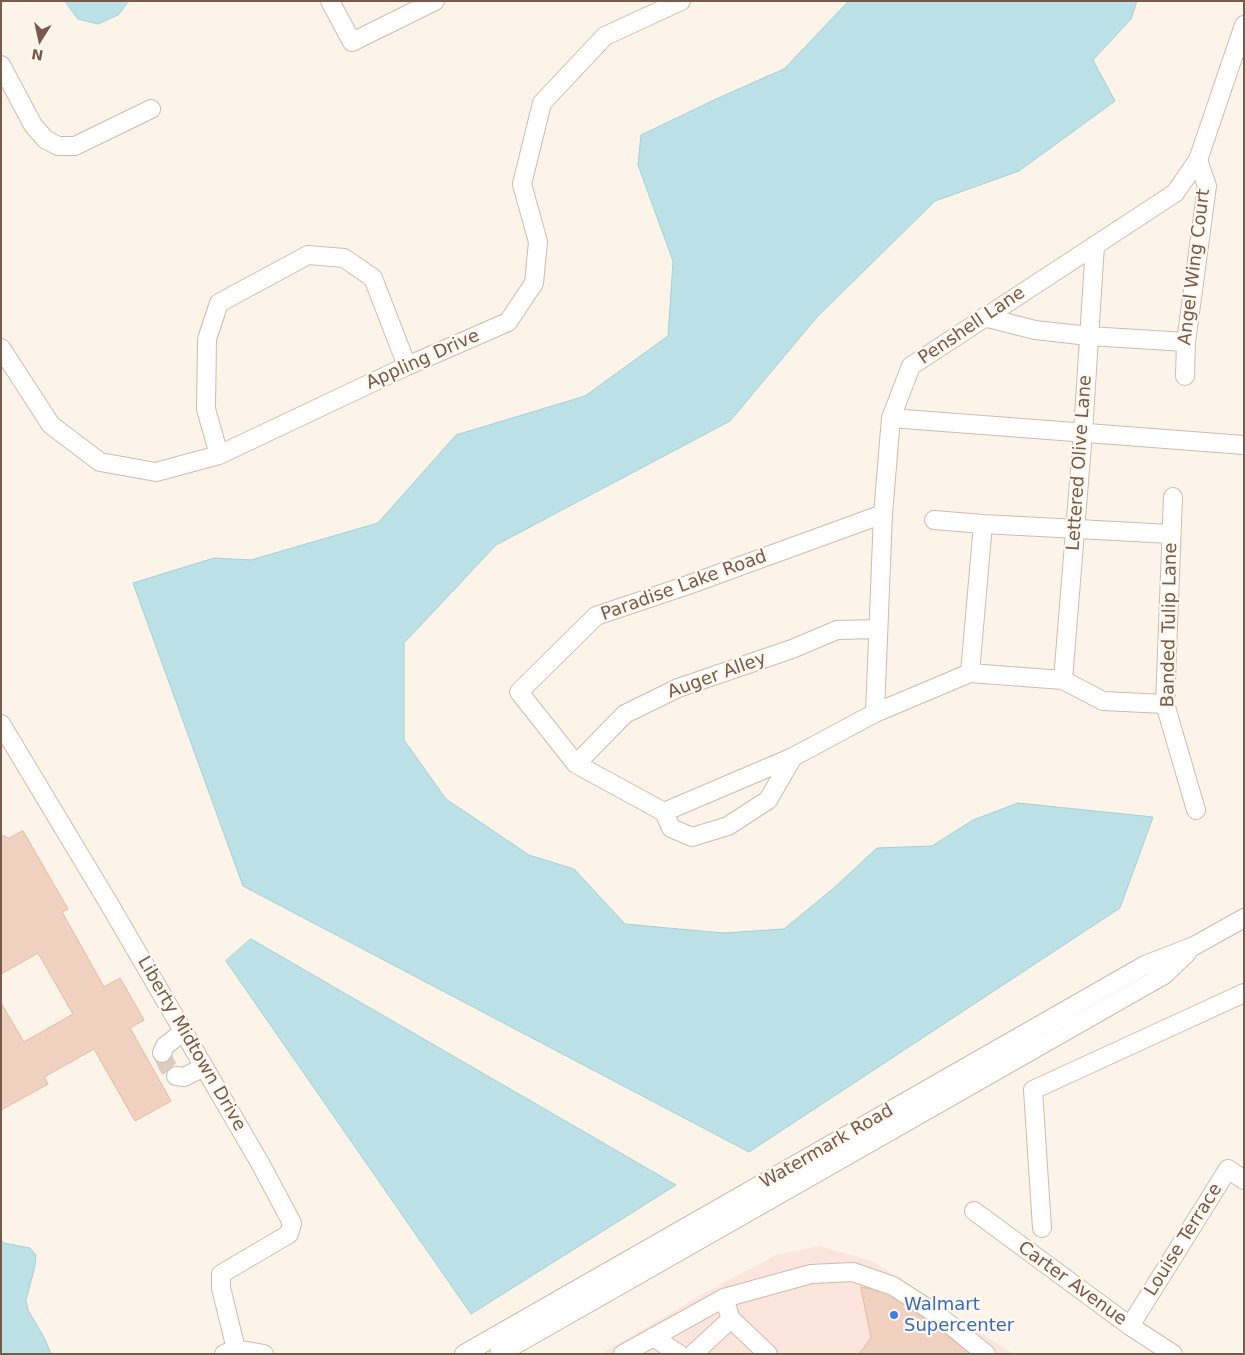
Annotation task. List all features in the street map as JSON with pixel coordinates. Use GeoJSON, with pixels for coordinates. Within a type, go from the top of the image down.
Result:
{"type":"FeatureCollection","features":[{"type":"Feature","properties":{"kind":"street"},"geometry":{"type":"LineString","coordinates":[[330,1],[352,42],[436,1]]}},
{"type":"Feature","properties":{"kind":"street","name":"Appling Drive"},"geometry":{"type":"LineString","coordinates":[[1,348],[51,425],[100,462],[156,472],[219,454],[407,366],[508,322],[534,284],[538,242],[522,184],[542,103],[605,36],[681,1]]}},
{"type":"Feature","properties":{"kind":"street","name":"Penshell Lane"},"geometry":{"type":"LineString","coordinates":[[875,713],[883,514],[891,418],[911,366],[1175,193],[1198,160],[1244,25]]}},
{"type":"Feature","properties":{"kind":"street"},"geometry":{"type":"LineString","coordinates":[[1,65],[33,125],[45,139],[58,146],[75,146],[151,109]]}},
{"type":"Feature","properties":{"kind":"street","name":"Angel Wing Court"},"geometry":{"type":"LineString","coordinates":[[1185,376],[1186,342],[1207,186],[1198,160]]}},
{"type":"Feature","properties":{"kind":"street","name":"Lettered Olive Lane"},"geometry":{"type":"LineString","coordinates":[[1063,680],[1084,432],[1095,245]]}},
{"type":"Feature","properties":{"kind":"street"},"geometry":{"type":"LineString","coordinates":[[219,454],[206,409],[207,339],[219,303],[308,255],[344,258],[373,278],[407,366]]}},
{"type":"Feature","properties":{"kind":"street"},"geometry":{"type":"LineString","coordinates":[[984,317],[1035,330],[1089,336],[1186,342]]}},
{"type":"Feature","properties":{"kind":"street"},"geometry":{"type":"LineString","coordinates":[[891,418],[1244,444]]}},
{"type":"Feature","properties":{"kind":"street","name":"Banded Tulip Lane"},"geometry":{"type":"LineString","coordinates":[[1173,497],[1165,704],[1196,810]]}},
{"type":"Feature","properties":{"kind":"street","name":"Paradise Lake Road"},"geometry":{"type":"LineString","coordinates":[[793,757],[768,800],[728,826],[692,838],[671,828],[664,812],[576,764],[519,692],[596,616],[688,585],[883,514]]}},
{"type":"Feature","properties":{"kind":"street"},"geometry":{"type":"LineString","coordinates":[[934,520],[1171,534]]}},
{"type":"Feature","properties":{"kind":"street"},"geometry":{"type":"LineString","coordinates":[[970,673],[983,524]]}},
{"type":"Feature","properties":{"kind":"street","name":"Auger Alley"},"geometry":{"type":"LineString","coordinates":[[576,764],[624,714],[678,688],[792,649],[837,630],[878,629]]}},
{"type":"Feature","properties":{"kind":"street"},"geometry":{"type":"LineString","coordinates":[[664,812],[793,757],[875,713],[970,673],[1063,680],[1103,701],[1165,704]]}},
{"type":"Feature","properties":{"kind":"street","name":"Liberty Midtown Drive"},"geometry":{"type":"LineString","coordinates":[[1,724],[184,1032],[260,1163],[292,1223],[290,1234],[221,1274],[221,1288],[230,1351]]}},
{"type":"Feature","properties":{"kind":"street","name":"Watermark Road"},"geometry":{"type":"LineString","coordinates":[[464,1354],[1145,965],[1194,946],[1244,918]]}},
{"type":"Feature","properties":{"kind":"street","name":"Watermark Road"},"geometry":{"type":"LineString","coordinates":[[499,1354],[1164,975],[1194,946]]}},
{"type":"Feature","properties":{"kind":"street"},"geometry":{"type":"LineString","coordinates":[[1042,1228],[1033,1090],[1242,997]]}},
{"type":"Feature","properties":{"kind":"street"},"geometry":{"type":"LineString","coordinates":[[162,1053],[166,1046],[184,1032]]}},
{"type":"Feature","properties":{"kind":"street"},"geometry":{"type":"LineString","coordinates":[[176,1076],[184,1077],[204,1067]]}},
{"type":"Feature","properties":{"kind":"street","name":"Louise Terrace"},"geometry":{"type":"LineString","coordinates":[[1130,1326],[1228,1169],[1244,1180]]}},
{"type":"Feature","properties":{"kind":"street","name":"Carter Avenue"},"geometry":{"type":"LineString","coordinates":[[974,1211],[1130,1326],[1173,1354]]}},
{"type":"Feature","properties":{"kind":"street"},"geometry":{"type":"LineString","coordinates":[[623,1354],[724,1298],[811,1274],[853,1272],[893,1286],[938,1315],[986,1354]]}},
{"type":"Feature","properties":{"kind":"street"},"geometry":{"type":"LineString","coordinates":[[724,1298],[731,1319],[768,1354]]}},
{"type":"Feature","properties":{"kind":"street"},"geometry":{"type":"LineString","coordinates":[[693,1354],[731,1319]]}},
{"type":"Feature","properties":{"kind":"street"},"geometry":{"type":"LineString","coordinates":[[653,1337],[679,1354]]}},
{"type":"Feature","properties":{"kind":"street"},"geometry":{"type":"LineString","coordinates":[[230,1351],[264,1354]]}},
{"type":"Feature","properties":{"kind":"shaded area"},"geometry":{"type":"Polygon","coordinates":[[[819,1246],[872,1261],[1013,1354],[601,1354],[703,1294],[776,1255],[819,1246]]]}},
{"type":"Feature","properties":{"kind":"water"},"geometry":{"type":"Polygon","coordinates":[[[65,1],[129,1],[118,15],[98,24],[78,19],[65,1]]]}},
{"type":"Feature","properties":{"kind":"water"},"geometry":{"type":"Polygon","coordinates":[[[849,1],[1137,1],[1131,19],[1093,60],[1115,101],[1019,171],[935,201],[817,317],[730,421],[496,545],[404,643],[404,740],[446,799],[529,855],[574,869],[625,924],[723,933],[784,929],[835,887],[877,848],[932,846],[973,820],[1018,803],[1153,817],[1120,908],[749,1152],[243,886],[133,583],[214,558],[251,560],[378,523],[456,435],[585,396],[668,336],[673,261],[638,165],[641,135],[784,69],[849,1]]]}},
{"type":"Feature","properties":{"kind":"water"},"geometry":{"type":"Polygon","coordinates":[[[251,939],[676,1185],[471,1314],[226,961],[251,939]]]}},
{"type":"Feature","properties":{"kind":"water"},"geometry":{"type":"Polygon","coordinates":[[[1,1240],[4,1243],[30,1248],[36,1255],[26,1300],[28,1310],[45,1339],[51,1354],[1,1354],[1,1240]]]}},
{"type":"Feature","properties":{"kind":"building"},"geometry":{"type":"Polygon","coordinates":[[[23,831],[68,909],[62,912],[104,987],[120,978],[144,1020],[130,1028],[171,1101],[135,1121],[94,1049],[44,1077],[48,1084],[1,1110],[1,1003],[24,1042],[73,1014],[38,953],[1,974],[1,835],[9,838],[23,831]]]}},
{"type":"Feature","properties":{"kind":"building","name":"Walmart Supercenter"},"geometry":{"type":"Polygon","coordinates":[[[861,1287],[893,1293],[971,1354],[859,1354],[871,1338],[861,1287]]]}},
{"type":"Feature","properties":{"kind":"tunnel"},"geometry":{"type":"LineString","coordinates":[[162,1053],[167,1066],[176,1076]]}},
{"type":"Feature","properties":{"kind":"place","name":"Walmart Supercenter"},"geometry":{"type":"Point","coordinates":[894,1315]}}]}
